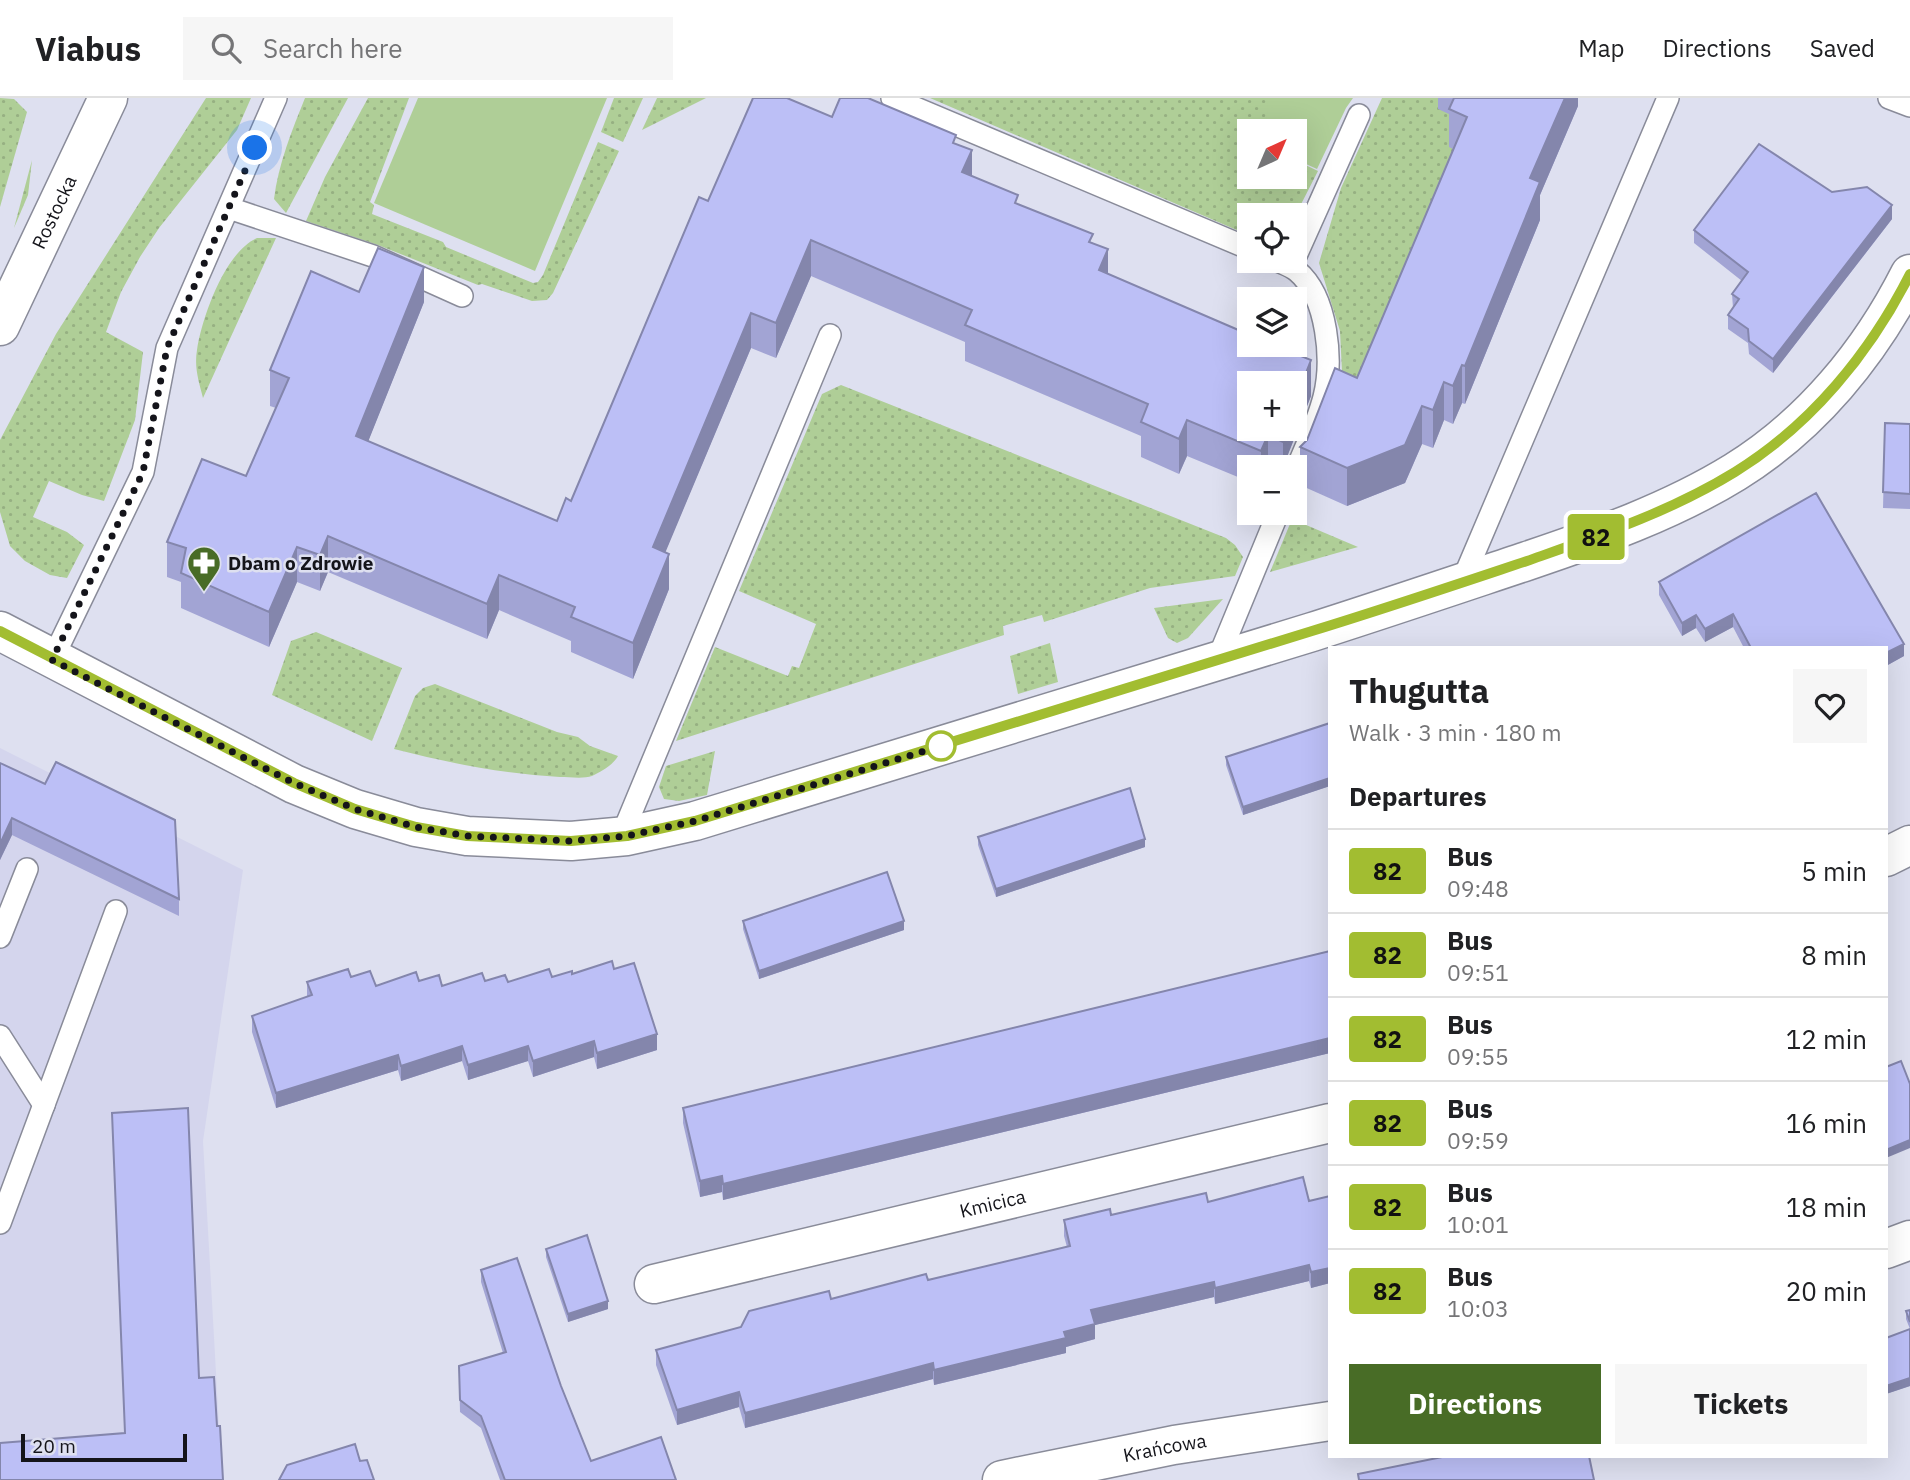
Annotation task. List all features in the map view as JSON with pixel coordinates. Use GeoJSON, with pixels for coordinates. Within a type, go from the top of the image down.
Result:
{"type":"FeatureCollection","features":[{"type":"Feature","properties":{"kind":"street","name":"Rostocka"},"geometry":{"type":"LineString","coordinates":[[0,326],[108,98]]}},
{"type":"Feature","properties":{"kind":"street"},"geometry":{"type":"LineString","coordinates":[[0,631],[294,783],[355,809],[416,827],[467,836],[571,841],[621,837],[695,821],[1217,661],[1461,584],[1621,528],[1700,493],[1774,444],[1840,382],[1871,342],[1910,274]]}},
{"type":"Feature","properties":{"kind":"street"},"geometry":{"type":"LineString","coordinates":[[1888,855],[1910,845]]}},
{"type":"Feature","properties":{"kind":"street","name":"Kmicica"},"geometry":{"type":"LineString","coordinates":[[654,1284],[1328,1122]]}},
{"type":"Feature","properties":{"kind":"street"},"geometry":{"type":"LineString","coordinates":[[1888,1248],[1910,1240]]}},
{"type":"Feature","properties":{"kind":"street","name":"Krańcowa"},"geometry":{"type":"LineString","coordinates":[[1002,1480],[1174,1445],[1328,1422]]}},
{"type":"Feature","properties":{"kind":"lane"},"geometry":{"type":"LineString","coordinates":[[52,660],[143,472],[167,348],[276,98]]}},
{"type":"Feature","properties":{"kind":"lane"},"geometry":{"type":"LineString","coordinates":[[892,98],[1237,244]]}},
{"type":"Feature","properties":{"kind":"lane"},"geometry":{"type":"LineString","coordinates":[[1461,584],[1668,98]]}},
{"type":"Feature","properties":{"kind":"lane"},"geometry":{"type":"LineString","coordinates":[[1889,98],[1910,106]]}},
{"type":"Feature","properties":{"kind":"lane"},"geometry":{"type":"LineString","coordinates":[[1307,224],[1359,115]]}},
{"type":"Feature","properties":{"kind":"lane"},"geometry":{"type":"LineString","coordinates":[[229,208],[373,256],[462,296]]}},
{"type":"Feature","properties":{"kind":"lane"},"geometry":{"type":"LineString","coordinates":[[1299,273],[1309,286],[1319,307],[1329,354],[1325,395],[1302,455]]}},
{"type":"Feature","properties":{"kind":"lane"},"geometry":{"type":"LineString","coordinates":[[621,837],[830,335]]}},
{"type":"Feature","properties":{"kind":"lane"},"geometry":{"type":"LineString","coordinates":[[1217,661],[1273,525]]}},
{"type":"Feature","properties":{"kind":"lane"},"geometry":{"type":"LineString","coordinates":[[0,937],[27,869]]}},
{"type":"Feature","properties":{"kind":"lane"},"geometry":{"type":"LineString","coordinates":[[0,1223],[116,911]]}},
{"type":"Feature","properties":{"kind":"lane"},"geometry":{"type":"LineString","coordinates":[[0,1036],[44,1105]]}},
{"type":"Feature","properties":{"kind":"shaded area"},"geometry":{"type":"Polygon","coordinates":[[[0,748],[243,870],[203,1141],[222,1480],[0,1480],[0,748]]]}},
{"type":"Feature","properties":{"kind":"green space"},"geometry":{"type":"Polygon","coordinates":[[[0,98],[14,99],[27,112],[0,207],[0,98]]]}},
{"type":"Feature","properties":{"kind":"green space"},"geometry":{"type":"Polygon","coordinates":[[[206,98],[251,98],[237,130],[159,228],[121,292],[106,332],[143,352],[135,420],[104,501],[49,481],[33,517],[67,532],[84,545],[67,578],[50,575],[25,561],[10,546],[0,512],[0,440],[56,334],[206,98]]]}},
{"type":"Feature","properties":{"kind":"green space"},"geometry":{"type":"Polygon","coordinates":[[[305,98],[348,98],[286,213],[274,199],[276,186],[286,148],[305,98]]]}},
{"type":"Feature","properties":{"kind":"green space"},"geometry":{"type":"Polygon","coordinates":[[[368,98],[409,98],[370,202],[374,205],[372,214],[443,242],[446,247],[533,283],[538,282],[543,275],[598,142],[619,151],[553,293],[547,300],[532,301],[478,285],[378,245],[306,221],[325,177],[368,98]]]}},
{"type":"Feature","properties":{"kind":"green space"},"geometry":{"type":"Polygon","coordinates":[[[418,98],[607,98],[535,271],[374,203],[418,98]]]}},
{"type":"Feature","properties":{"kind":"green space"},"geometry":{"type":"Polygon","coordinates":[[[614,98],[643,98],[623,142],[601,132],[614,98]]]}},
{"type":"Feature","properties":{"kind":"green space"},"geometry":{"type":"Polygon","coordinates":[[[657,98],[706,98],[642,130],[657,98]]]}},
{"type":"Feature","properties":{"kind":"green space"},"geometry":{"type":"Polygon","coordinates":[[[930,98],[1287,98],[1278,119],[1237,119],[1237,189],[1307,189],[1307,166],[1318,171],[1302,203],[1237,203],[1237,230],[930,98]]]}},
{"type":"Feature","properties":{"kind":"green space"},"geometry":{"type":"Polygon","coordinates":[[[1268,98],[1353,98],[1317,169],[1307,164],[1307,119],[1267,119],[1268,98]]]}},
{"type":"Feature","properties":{"kind":"green space"},"geometry":{"type":"Polygon","coordinates":[[[1382,98],[1443,98],[1461,120],[1466,155],[1355,420],[1342,372],[1340,331],[1319,263],[1341,188],[1382,98]]]}},
{"type":"Feature","properties":{"kind":"green space"},"geometry":{"type":"Polygon","coordinates":[[[32,160],[28,195],[14,228],[32,160]]]}},
{"type":"Feature","properties":{"kind":"green space"},"geometry":{"type":"Polygon","coordinates":[[[257,238],[276,238],[203,398],[196,363],[204,321],[225,271],[245,245],[257,238]]]}},
{"type":"Feature","properties":{"kind":"green space"},"geometry":{"type":"Polygon","coordinates":[[[841,385],[1226,538],[1243,557],[1235,576],[1150,588],[1044,622],[1042,615],[1003,626],[1004,635],[676,741],[715,647],[788,676],[792,666],[799,668],[816,624],[739,591],[822,394],[841,385]]]}},
{"type":"Feature","properties":{"kind":"green space"},"geometry":{"type":"Polygon","coordinates":[[[1290,525],[1306,525],[1358,547],[1270,572],[1290,525]]]}},
{"type":"Feature","properties":{"kind":"green space"},"geometry":{"type":"Polygon","coordinates":[[[1223,599],[1188,638],[1177,643],[1168,638],[1154,608],[1223,599]]]}},
{"type":"Feature","properties":{"kind":"green space"},"geometry":{"type":"Polygon","coordinates":[[[316,632],[402,668],[372,741],[272,695],[291,641],[316,632]]]}},
{"type":"Feature","properties":{"kind":"green space"},"geometry":{"type":"Polygon","coordinates":[[[1050,643],[1058,682],[1018,694],[1010,656],[1050,643]]]}},
{"type":"Feature","properties":{"kind":"green space"},"geometry":{"type":"Polygon","coordinates":[[[435,684],[557,732],[578,737],[590,746],[618,756],[596,774],[576,778],[497,771],[394,749],[415,696],[423,688],[435,684]]]}},
{"type":"Feature","properties":{"kind":"green space"},"geometry":{"type":"Polygon","coordinates":[[[715,751],[707,795],[679,801],[664,799],[659,787],[666,766],[715,751]]]}},
{"type":"Feature","properties":{"kind":"building"},"geometry":{"type":"Polygon","coordinates":[[[753,98],[787,98],[832,117],[840,98],[868,98],[956,135],[953,143],[972,150],[962,172],[1018,195],[1015,203],[1093,234],[1089,242],[1108,249],[1099,270],[1237,329],[1237,357],[1304,357],[1311,360],[1307,371],[1237,371],[1237,441],[1187,420],[1179,439],[1141,422],[1148,404],[965,325],[972,310],[811,240],[776,323],[751,313],[653,547],[669,554],[633,643],[571,617],[575,607],[499,575],[487,604],[328,536],[320,555],[297,547],[269,612],[181,573],[186,548],[167,542],[202,459],[246,476],[289,378],[270,370],[311,271],[359,292],[378,248],[424,267],[356,436],[557,521],[566,498],[571,501],[699,197],[708,201],[753,98]]]}},
{"type":"Feature","properties":{"kind":"building"},"geometry":{"type":"Polygon","coordinates":[[[1454,98],[1565,98],[1530,178],[1540,182],[1465,366],[1462,365],[1453,386],[1444,382],[1433,410],[1422,406],[1405,445],[1347,468],[1300,447],[1307,441],[1335,368],[1357,378],[1467,117],[1449,109],[1454,98]]]}},
{"type":"Feature","properties":{"kind":"building"},"geometry":{"type":"Polygon","coordinates":[[[1759,144],[1832,192],[1867,187],[1892,205],[1773,359],[1749,341],[1748,329],[1728,315],[1739,299],[1732,294],[1748,272],[1694,230],[1759,144]]]}},
{"type":"Feature","properties":{"kind":"building"},"geometry":{"type":"Polygon","coordinates":[[[1885,423],[1910,424],[1910,494],[1883,492],[1885,423]]]}},
{"type":"Feature","properties":{"kind":"building"},"geometry":{"type":"Polygon","coordinates":[[[1237,441],[1265,441],[1261,451],[1237,441]]]}},
{"type":"Feature","properties":{"kind":"building"},"geometry":{"type":"Polygon","coordinates":[[[1816,493],[1904,644],[1888,652],[1888,646],[1750,646],[1733,614],[1705,629],[1696,615],[1682,623],[1659,582],[1816,493]]]}},
{"type":"Feature","properties":{"kind":"building"},"geometry":{"type":"Polygon","coordinates":[[[1328,724],[1328,779],[1243,807],[1226,757],[1328,724]]]}},
{"type":"Feature","properties":{"kind":"building"},"geometry":{"type":"Polygon","coordinates":[[[56,762],[175,820],[179,899],[12,818],[0,844],[0,763],[45,784],[56,762]]]}},
{"type":"Feature","properties":{"kind":"building"},"geometry":{"type":"Polygon","coordinates":[[[1130,788],[1145,839],[996,889],[978,837],[1130,788]]]}},
{"type":"Feature","properties":{"kind":"building"},"geometry":{"type":"Polygon","coordinates":[[[887,872],[904,921],[759,971],[743,921],[887,872]]]}},
{"type":"Feature","properties":{"kind":"building"},"geometry":{"type":"Polygon","coordinates":[[[1328,951],[1328,1038],[723,1184],[722,1176],[700,1181],[683,1108],[1328,951]]]}},
{"type":"Feature","properties":{"kind":"building"},"geometry":{"type":"Polygon","coordinates":[[[612,961],[614,969],[634,963],[657,1034],[597,1053],[594,1041],[533,1061],[528,1046],[468,1065],[462,1046],[401,1066],[398,1055],[276,1093],[252,1016],[312,995],[307,982],[348,969],[351,977],[370,971],[376,986],[416,972],[419,981],[439,975],[442,986],[482,973],[485,981],[505,975],[508,982],[549,969],[552,977],[572,971],[572,974],[612,961]]]}},
{"type":"Feature","properties":{"kind":"building"},"geometry":{"type":"Polygon","coordinates":[[[1901,1061],[1910,1084],[1910,1140],[1888,1149],[1888,1066],[1901,1061]]]}},
{"type":"Feature","properties":{"kind":"building"},"geometry":{"type":"Polygon","coordinates":[[[188,1108],[199,1378],[214,1377],[223,1480],[0,1480],[0,1443],[125,1433],[112,1113],[188,1108]]]}},
{"type":"Feature","properties":{"kind":"building"},"geometry":{"type":"Polygon","coordinates":[[[1303,1177],[1309,1201],[1328,1196],[1328,1268],[1311,1272],[1309,1265],[1215,1288],[1214,1282],[1091,1310],[1095,1324],[1064,1332],[1066,1338],[934,1370],[933,1363],[745,1413],[739,1392],[677,1410],[656,1350],[741,1327],[749,1311],[829,1291],[831,1299],[926,1274],[928,1280],[1070,1246],[1064,1220],[1110,1209],[1111,1215],[1206,1193],[1208,1202],[1303,1177]]]}},
{"type":"Feature","properties":{"kind":"building"},"geometry":{"type":"Polygon","coordinates":[[[587,1235],[608,1301],[568,1314],[546,1249],[587,1235]]]}},
{"type":"Feature","properties":{"kind":"building"},"geometry":{"type":"Polygon","coordinates":[[[517,1258],[561,1386],[591,1461],[661,1437],[676,1480],[505,1480],[481,1416],[460,1400],[459,1366],[506,1352],[481,1270],[517,1258]]]}},
{"type":"Feature","properties":{"kind":"building"},"geometry":{"type":"Polygon","coordinates":[[[1910,1329],[1910,1378],[1888,1385],[1888,1337],[1910,1329]]]}},
{"type":"Feature","properties":{"kind":"building"},"geometry":{"type":"Polygon","coordinates":[[[355,1444],[360,1461],[367,1460],[374,1480],[279,1480],[287,1465],[355,1444]]]}},
{"type":"Feature","properties":{"kind":"building"},"geometry":{"type":"Polygon","coordinates":[[[1437,1458],[1589,1458],[1594,1480],[1359,1480],[1358,1474],[1437,1458]]]}},
{"type":"Feature","properties":{"kind":"bus line","name":"82"},"geometry":{"type":"LineString","coordinates":[[0,631],[294,783],[355,809],[416,827],[467,836],[571,841],[627,836],[695,821],[1432,594],[1621,528],[1700,493],[1774,444],[1840,382],[1871,342],[1910,274]]}},
{"type":"Feature","properties":{"kind":"place","name":"Dbam o Zdrowie"},"geometry":{"type":"Point","coordinates":[204,593]}},
{"type":"Feature","properties":{"kind":"route"},"geometry":{"type":"LineString","coordinates":[[255,148],[167,348],[143,472],[52,660],[294,783],[355,809],[416,827],[467,836],[571,841],[627,836],[695,821],[941,746]]}}]}
